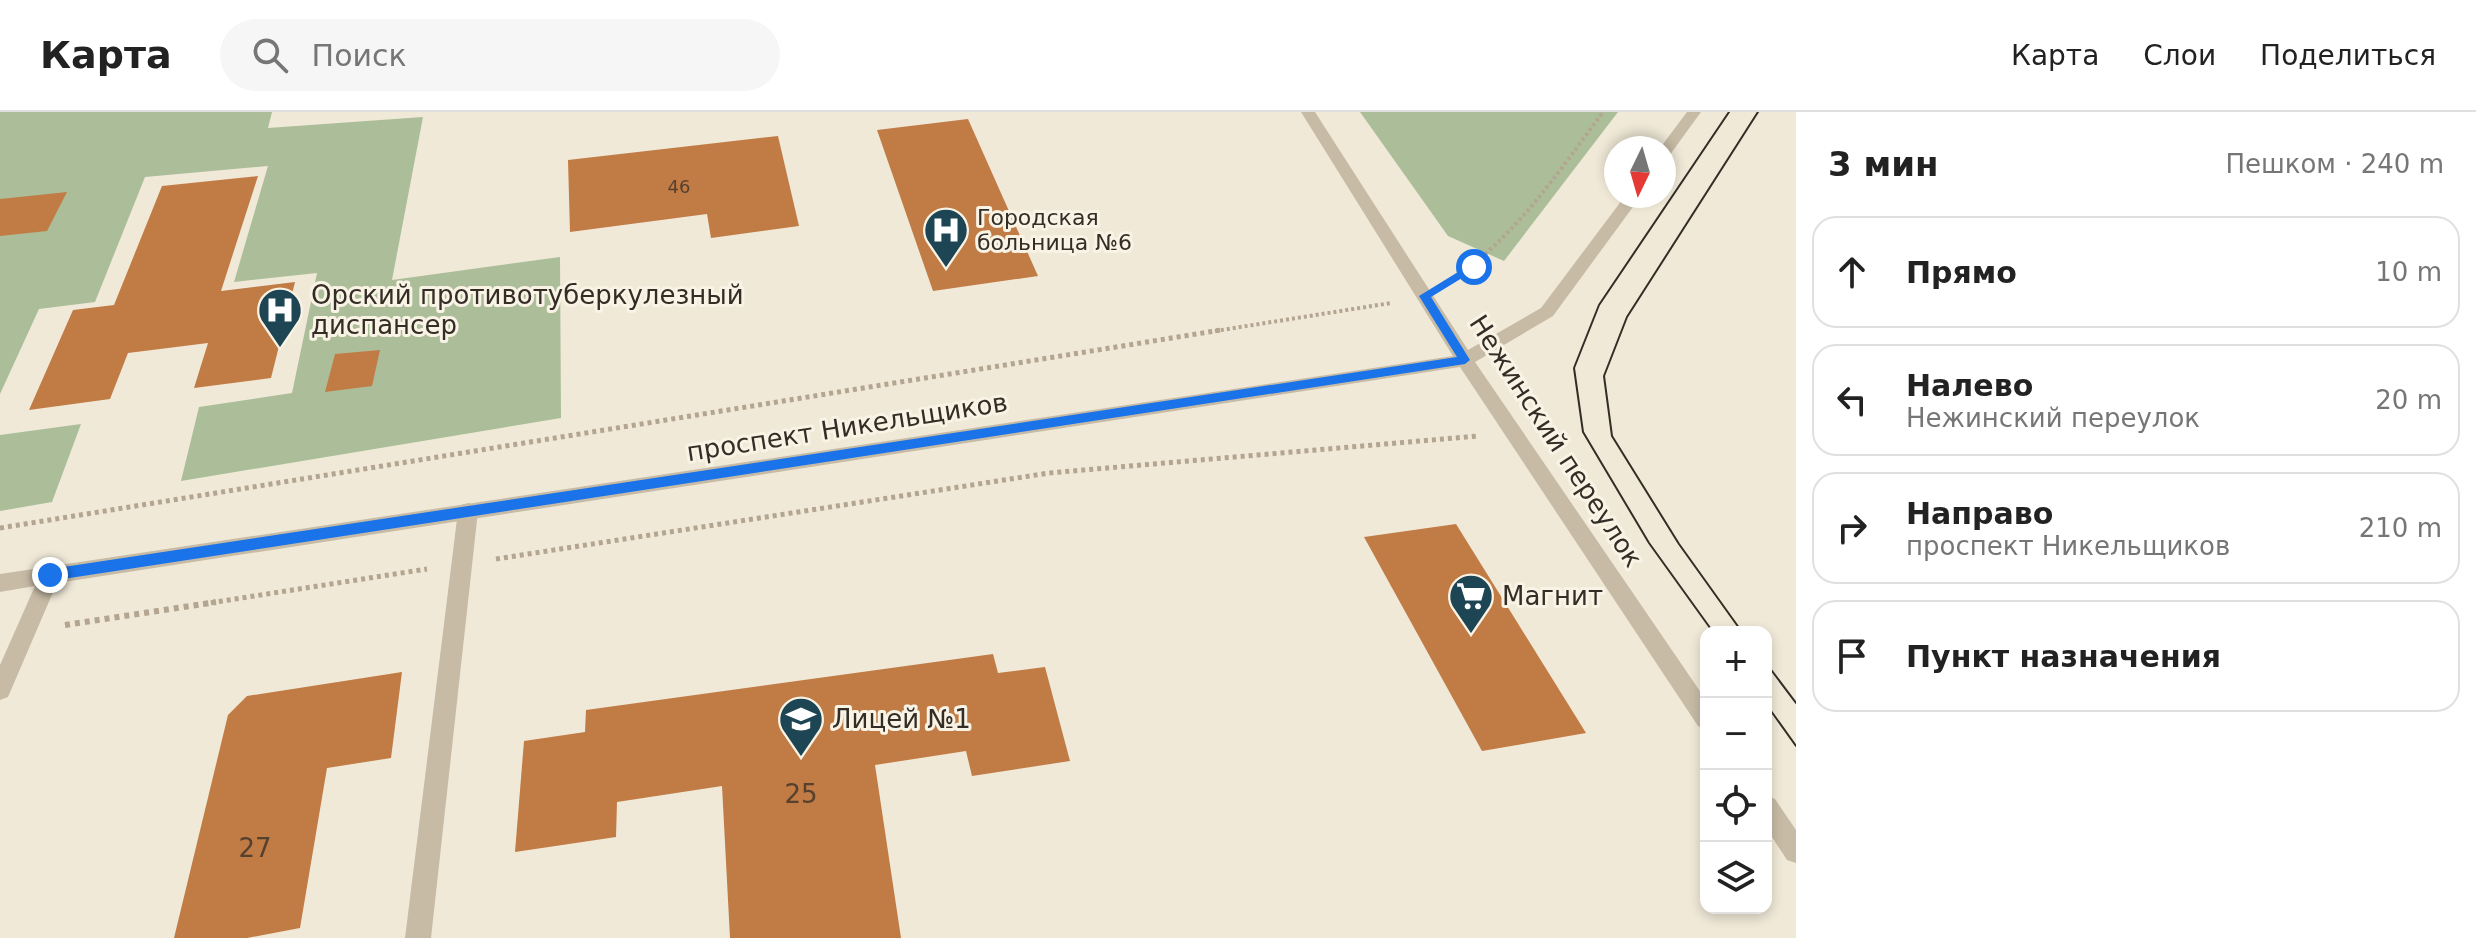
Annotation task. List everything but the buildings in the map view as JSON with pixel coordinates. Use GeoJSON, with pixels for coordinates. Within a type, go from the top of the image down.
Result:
{"type":"FeatureCollection","features":[{"type":"Feature","properties":{"kind":"street","name":"Нежинский переулок"},"geometry":{"type":"LineString","coordinates":[[1308,112],[1511,433],[1700,710]]}},
{"type":"Feature","properties":{"kind":"street"},"geometry":{"type":"LineString","coordinates":[[1676,137],[1694,112]]}},
{"type":"Feature","properties":{"kind":"street","name":"проспект Никельщиков"},"geometry":{"type":"LineString","coordinates":[[0,583],[1465,360],[1547,312],[1624,208]]}},
{"type":"Feature","properties":{"kind":"street"},"geometry":{"type":"LineString","coordinates":[[418,938],[468,511]]}},
{"type":"Feature","properties":{"kind":"street"},"geometry":{"type":"LineString","coordinates":[[0,690],[50,575]]}},
{"type":"Feature","properties":{"kind":"street"},"geometry":{"type":"LineString","coordinates":[[1772,816],[1796,851]]}},
{"type":"Feature","properties":{"kind":"path"},"geometry":{"type":"LineString","coordinates":[[0,528],[1353,312],[1425,296],[1474,267],[1536,202],[1603,112]]}},
{"type":"Feature","properties":{"kind":"path"},"geometry":{"type":"LineString","coordinates":[[26,632],[1049,473],[1511,433]]}},
{"type":"Feature","properties":{"kind":"green space","name":"Орский противотуберкулезный диспансер"},"geometry":{"type":"Polygon","coordinates":[[[0,112],[272,112],[268,128],[423,117],[392,280],[560,257],[561,418],[181,481],[199,407],[292,393],[317,273],[234,282],[268,166],[145,177],[95,302],[39,309],[0,394],[0,112]]]}},
{"type":"Feature","properties":{"kind":"green space"},"geometry":{"type":"Polygon","coordinates":[[[1360,112],[1618,112],[1504,261],[1448,236],[1360,112]]]}},
{"type":"Feature","properties":{"kind":"green space"},"geometry":{"type":"Polygon","coordinates":[[[81,424],[52,502],[0,511],[0,435],[81,424]]]}},
{"type":"Feature","properties":{"kind":"tram line"},"geometry":{"type":"LineString","coordinates":[[1709,626],[1649,543],[1583,432],[1574,368],[1599,305],[1729,112]]}},
{"type":"Feature","properties":{"kind":"tram line"},"geometry":{"type":"LineString","coordinates":[[1738,626],[1679,544],[1612,436],[1604,376],[1627,317],[1758,112]]}},
{"type":"Feature","properties":{"kind":"tram line"},"geometry":{"type":"LineString","coordinates":[[1772,671],[1796,703]]}},
{"type":"Feature","properties":{"kind":"tram line"},"geometry":{"type":"LineString","coordinates":[[1772,712],[1796,746]]}},
{"type":"Feature","properties":{"kind":"place","name":"Городская больница №6"},"geometry":{"type":"Point","coordinates":[946,269]}},
{"type":"Feature","properties":{"kind":"place","name":"Орский противотуберкулезный диспансер"},"geometry":{"type":"Point","coordinates":[280,349]}},
{"type":"Feature","properties":{"kind":"place","name":"Магнит"},"geometry":{"type":"Point","coordinates":[1471,635]}},
{"type":"Feature","properties":{"kind":"place","name":"Лицей №1"},"geometry":{"type":"Point","coordinates":[801,758]}},
{"type":"Feature","properties":{"kind":"route"},"geometry":{"type":"LineString","coordinates":[[50,575],[1465,360],[1425,296],[1474,267]]}}]}
